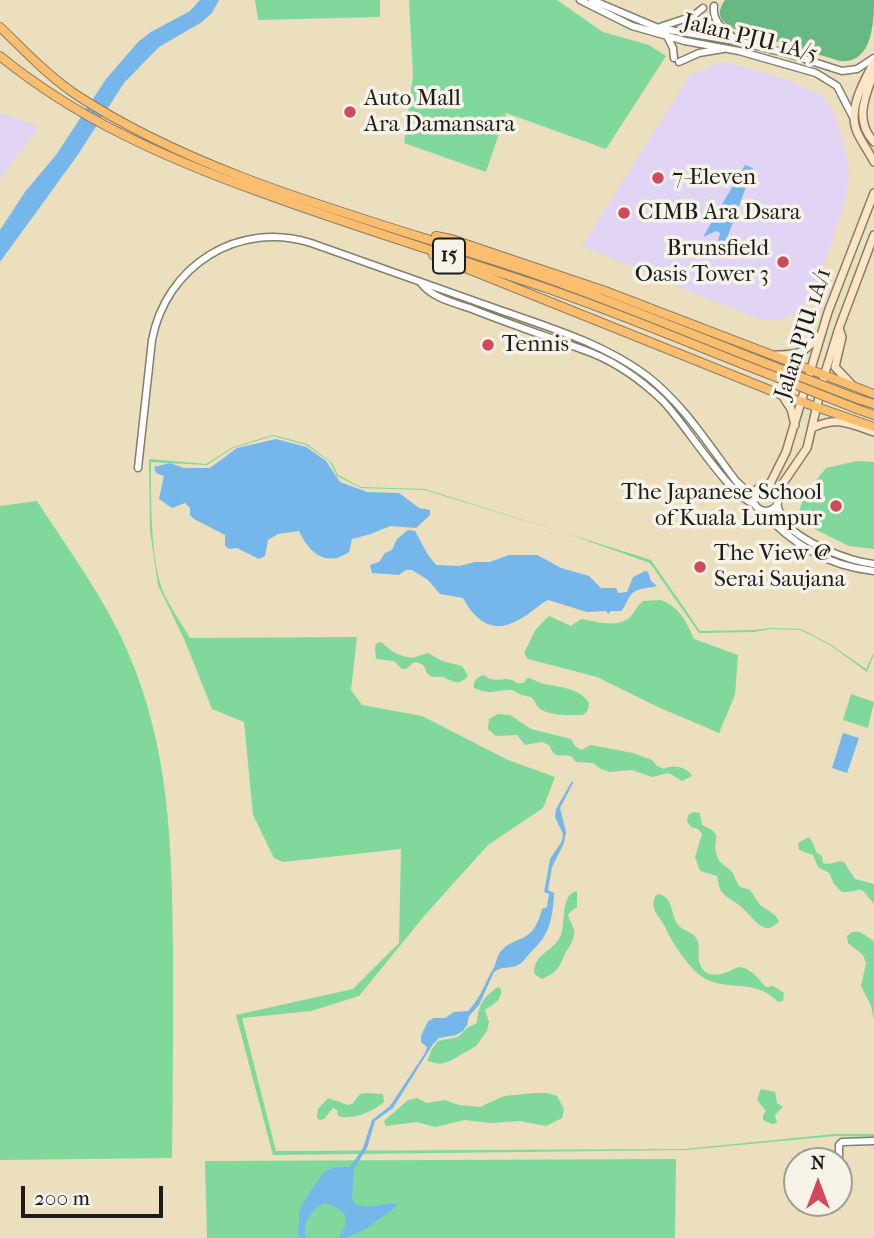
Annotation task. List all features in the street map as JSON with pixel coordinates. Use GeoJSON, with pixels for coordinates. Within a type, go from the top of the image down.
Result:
{"type":"FeatureCollection","features":[{"type":"Feature","properties":{"kind":"main road","name":"15"},"geometry":{"type":"LineString","coordinates":[[0,27],[51,76],[74,93],[123,122],[184,152],[319,203],[529,272],[782,374],[874,415]]}},
{"type":"Feature","properties":{"kind":"main road","name":"15"},"geometry":{"type":"LineString","coordinates":[[2,58],[117,133],[210,174],[324,216],[537,285],[782,374],[874,404]]}},
{"type":"Feature","properties":{"kind":"main road"},"geometry":{"type":"LineString","coordinates":[[874,60],[859,94],[854,119],[857,132],[874,162]]}},
{"type":"Feature","properties":{"kind":"main road"},"geometry":{"type":"LineString","coordinates":[[874,72],[864,98],[862,115],[864,125],[874,142]]}},
{"type":"Feature","properties":{"kind":"main road","name":"Jalan PJU 1A/1"},"geometry":{"type":"LineString","coordinates":[[769,486],[786,452],[809,370],[874,193]]}},
{"type":"Feature","properties":{"kind":"main road"},"geometry":{"type":"LineString","coordinates":[[409,232],[452,239],[593,286],[874,394]]}},
{"type":"Feature","properties":{"kind":"main road","name":"Jalan PJU 1A/1"},"geometry":{"type":"LineString","coordinates":[[776,492],[802,457],[814,427],[824,376],[839,328],[874,235]]}},
{"type":"Feature","properties":{"kind":"main road"},"geometry":{"type":"LineString","coordinates":[[407,242],[444,260],[874,429]]}},
{"type":"Feature","properties":{"kind":"main road"},"geometry":{"type":"LineString","coordinates":[[839,328],[842,337],[835,367],[854,387]]}},
{"type":"Feature","properties":{"kind":"main road"},"geometry":{"type":"LineString","coordinates":[[772,355],[801,353],[807,350],[822,332]]}},
{"type":"Feature","properties":{"kind":"main road"},"geometry":{"type":"LineString","coordinates":[[772,391],[789,388],[794,381],[793,369],[783,360]]}},
{"type":"Feature","properties":{"kind":"main road"},"geometry":{"type":"LineString","coordinates":[[840,415],[833,407],[833,393],[840,388],[854,387]]}},
{"type":"Feature","properties":{"kind":"main road"},"geometry":{"type":"LineString","coordinates":[[782,395],[791,409],[795,425]]}},
{"type":"Feature","properties":{"kind":"main road"},"geometry":{"type":"LineString","coordinates":[[814,427],[838,420],[874,429]]}},
{"type":"Feature","properties":{"kind":"street","name":"Jalan PJU 1A/5"},"geometry":{"type":"LineString","coordinates":[[580,0],[632,26],[776,60],[831,80],[842,92],[854,119]]}},
{"type":"Feature","properties":{"kind":"street","name":"Jalan PJU 1A/5"},"geometry":{"type":"LineString","coordinates":[[592,0],[658,28],[737,41],[842,71],[857,69],[874,60]]}},
{"type":"Feature","properties":{"kind":"street"},"geometry":{"type":"LineString","coordinates":[[714,6],[716,21],[737,41]]}},
{"type":"Feature","properties":{"kind":"street"},"geometry":{"type":"LineString","coordinates":[[658,28],[693,16],[704,8]]}},
{"type":"Feature","properties":{"kind":"street"},"geometry":{"type":"LineString","coordinates":[[667,36],[676,60],[728,48]]}},
{"type":"Feature","properties":{"kind":"street"},"geometry":{"type":"LineString","coordinates":[[138,468],[154,327],[168,295],[177,281],[214,252],[249,239],[281,236],[311,243],[420,281],[604,349],[625,360],[678,404],[736,481],[746,490],[755,491]]}},
{"type":"Feature","properties":{"kind":"street"},"geometry":{"type":"LineString","coordinates":[[420,281],[427,290],[439,297],[594,354],[632,374],[681,420],[732,489],[761,510],[782,533],[805,549],[839,563],[874,571]]}},
{"type":"Feature","properties":{"kind":"street"},"geometry":{"type":"LineString","coordinates":[[646,385],[649,378]]}},
{"type":"Feature","properties":{"kind":"street"},"geometry":{"type":"LineString","coordinates":[[753,503],[755,491],[761,486],[769,486],[776,492],[777,504],[784,521],[809,541],[842,555],[874,564]]}},
{"type":"Feature","properties":{"kind":"street"},"geometry":{"type":"LineString","coordinates":[[761,510],[769,511],[777,504]]}},
{"type":"Feature","properties":{"kind":"street"},"geometry":{"type":"LineString","coordinates":[[839,1147],[842,1142],[874,1141]]}},
{"type":"Feature","properties":{"kind":"shaded area"},"geometry":{"type":"Polygon","coordinates":[[[722,62],[792,82],[823,96],[834,114],[843,140],[849,172],[846,197],[833,239],[806,303],[794,314],[779,320],[763,320],[720,304],[582,246],[691,74],[722,62]]]}},
{"type":"Feature","properties":{"kind":"shaded area"},"geometry":{"type":"Polygon","coordinates":[[[0,113],[39,127],[0,178],[0,113]]]}},
{"type":"Feature","properties":{"kind":"green space"},"geometry":{"type":"Polygon","coordinates":[[[255,0],[380,0],[380,17],[258,20],[255,0]]]}},
{"type":"Feature","properties":{"kind":"green space"},"geometry":{"type":"Polygon","coordinates":[[[409,0],[557,0],[603,32],[649,45],[666,56],[606,149],[506,113],[486,172],[404,143],[413,75],[409,0]]]}},
{"type":"Feature","properties":{"kind":"green space"},"geometry":{"type":"Polygon","coordinates":[[[725,0],[874,0],[872,30],[865,49],[859,56],[840,61],[732,28],[720,16],[725,0]]]}},
{"type":"Feature","properties":{"kind":"green space"},"geometry":{"type":"Polygon","coordinates":[[[273,435],[307,444],[332,463],[338,475],[361,487],[425,489],[651,560],[700,631],[801,629],[830,644],[866,669],[874,654],[867,672],[830,645],[801,630],[699,633],[650,563],[568,534],[425,490],[361,488],[337,476],[330,462],[306,445],[273,436],[233,448],[207,465],[151,462],[152,530],[156,567],[165,596],[190,638],[357,637],[351,690],[362,705],[422,716],[508,760],[555,777],[543,808],[488,845],[425,915],[359,996],[311,1011],[242,1018],[276,1151],[684,1149],[835,1134],[874,1134],[874,1137],[835,1136],[686,1150],[273,1155],[236,1015],[353,989],[399,943],[401,849],[283,862],[274,858],[253,815],[244,722],[212,709],[185,641],[158,585],[150,531],[149,459],[206,464],[233,447],[273,435]]]}},
{"type":"Feature","properties":{"kind":"green space","name":"The Japanese School of Kuala Lumpur"},"geometry":{"type":"Polygon","coordinates":[[[857,461],[874,462],[874,549],[849,546],[796,520],[805,494],[826,468],[857,461]]]}},
{"type":"Feature","properties":{"kind":"green space"},"geometry":{"type":"Polygon","coordinates":[[[37,501],[118,630],[141,687],[160,761],[166,798],[171,874],[172,1158],[0,1160],[0,506],[37,501]]]}},
{"type":"Feature","properties":{"kind":"green space"},"geometry":{"type":"Polygon","coordinates":[[[661,600],[682,616],[694,639],[738,655],[735,695],[719,733],[597,677],[528,659],[524,653],[536,629],[549,616],[571,626],[581,619],[617,623],[628,619],[643,601],[661,600]]]}},
{"type":"Feature","properties":{"kind":"green space"},"geometry":{"type":"Polygon","coordinates":[[[381,642],[403,656],[412,658],[428,653],[442,661],[462,666],[468,676],[456,682],[431,676],[419,663],[414,662],[402,669],[394,661],[376,659],[375,647],[381,642]]]}},
{"type":"Feature","properties":{"kind":"green space"},"geometry":{"type":"Polygon","coordinates":[[[484,675],[517,683],[523,683],[528,678],[569,689],[585,698],[589,703],[588,710],[583,715],[551,713],[540,709],[531,697],[512,690],[490,692],[474,688],[476,679],[484,675]]]}},
{"type":"Feature","properties":{"kind":"green space"},"geometry":{"type":"Polygon","coordinates":[[[851,694],[874,702],[868,728],[843,720],[851,694]]]}},
{"type":"Feature","properties":{"kind":"green space"},"geometry":{"type":"Polygon","coordinates":[[[498,714],[510,715],[531,729],[571,739],[581,750],[591,745],[633,753],[652,760],[664,769],[680,767],[692,776],[682,781],[669,773],[652,777],[632,770],[610,772],[593,763],[576,762],[571,756],[556,755],[549,745],[542,742],[525,745],[517,735],[496,736],[488,729],[489,719],[498,714]]]}},
{"type":"Feature","properties":{"kind":"green space"},"geometry":{"type":"Polygon","coordinates":[[[693,812],[700,813],[702,825],[716,834],[718,859],[732,872],[740,887],[750,890],[760,905],[775,915],[779,921],[774,926],[768,928],[758,924],[724,894],[717,876],[700,871],[695,857],[702,834],[687,821],[688,815],[693,812]]]}},
{"type":"Feature","properties":{"kind":"green space"},"geometry":{"type":"Polygon","coordinates":[[[809,837],[816,852],[822,856],[823,863],[844,862],[855,879],[874,884],[874,904],[860,890],[842,892],[829,873],[818,867],[813,855],[799,850],[798,843],[809,837]]]}},
{"type":"Feature","properties":{"kind":"green space"},"geometry":{"type":"Polygon","coordinates":[[[577,891],[577,907],[568,914],[574,929],[573,939],[558,968],[542,979],[534,974],[537,961],[558,941],[566,903],[572,893],[577,891]]]}},
{"type":"Feature","properties":{"kind":"green space"},"geometry":{"type":"Polygon","coordinates":[[[659,894],[667,899],[678,925],[697,939],[699,961],[703,970],[717,974],[738,967],[747,970],[766,987],[773,986],[784,993],[783,1001],[778,1002],[761,990],[718,983],[701,976],[688,964],[655,912],[655,896],[659,894]]]}},
{"type":"Feature","properties":{"kind":"green space"},"geometry":{"type":"Polygon","coordinates":[[[852,932],[860,932],[874,941],[874,1020],[871,1006],[861,986],[866,963],[863,955],[848,943],[847,936],[852,932]]]}},
{"type":"Feature","properties":{"kind":"green space"},"geometry":{"type":"Polygon","coordinates":[[[498,987],[501,989],[500,996],[485,1010],[489,1022],[487,1031],[476,1046],[450,1061],[440,1064],[427,1061],[438,1041],[458,1037],[477,1023],[482,1002],[498,987]]]}},
{"type":"Feature","properties":{"kind":"green space"},"geometry":{"type":"Polygon","coordinates":[[[761,1089],[775,1092],[777,1103],[783,1107],[775,1115],[777,1123],[763,1120],[766,1111],[757,1100],[761,1089]]]}},
{"type":"Feature","properties":{"kind":"green space"},"geometry":{"type":"Polygon","coordinates":[[[535,1093],[557,1096],[564,1109],[562,1118],[546,1126],[520,1121],[491,1123],[465,1120],[435,1127],[417,1122],[386,1126],[384,1121],[408,1100],[417,1098],[427,1103],[444,1100],[480,1107],[504,1096],[535,1093]]]}},
{"type":"Feature","properties":{"kind":"green space"},"geometry":{"type":"Polygon","coordinates":[[[360,1094],[383,1094],[384,1102],[356,1116],[338,1116],[337,1110],[333,1108],[324,1119],[319,1120],[317,1117],[318,1109],[328,1098],[348,1105],[360,1094]]]}},
{"type":"Feature","properties":{"kind":"green space"},"geometry":{"type":"Polygon","coordinates":[[[676,1159],[675,1238],[207,1238],[205,1161],[676,1159]]]}},
{"type":"Feature","properties":{"kind":"water"},"geometry":{"type":"Polygon","coordinates":[[[200,0],[219,0],[212,13],[202,22],[159,47],[124,83],[77,156],[0,262],[0,230],[25,192],[56,155],[106,79],[138,42],[190,11],[200,0]]]}},
{"type":"Feature","properties":{"kind":"water"},"geometry":{"type":"Polygon","coordinates":[[[745,165],[753,168],[724,246],[718,241],[720,233],[716,231],[703,237],[745,165]]]}},
{"type":"Feature","properties":{"kind":"water"},"geometry":{"type":"Polygon","coordinates":[[[276,439],[306,447],[326,461],[340,482],[367,492],[399,493],[419,508],[430,510],[430,515],[416,528],[390,526],[352,539],[349,552],[332,558],[325,558],[313,551],[299,531],[278,534],[268,540],[265,556],[259,559],[237,548],[229,549],[225,546],[225,535],[194,519],[185,503],[172,508],[159,499],[164,476],[156,473],[154,467],[170,463],[184,468],[210,468],[237,448],[276,439]]]}},
{"type":"Feature","properties":{"kind":"water"},"geometry":{"type":"Polygon","coordinates":[[[408,530],[415,531],[436,565],[459,566],[490,562],[509,555],[537,555],[561,568],[589,576],[601,588],[616,588],[618,593],[627,592],[633,577],[645,571],[657,586],[633,593],[621,611],[611,611],[608,614],[606,611],[587,612],[548,600],[511,624],[494,626],[474,614],[463,598],[440,594],[428,580],[412,570],[406,570],[399,575],[372,573],[370,565],[379,562],[385,553],[392,550],[397,539],[408,530]]]}},
{"type":"Feature","properties":{"kind":"water"},"geometry":{"type":"Polygon","coordinates":[[[843,733],[859,738],[847,773],[832,768],[843,733]]]}},
{"type":"Feature","properties":{"kind":"water"},"geometry":{"type":"Polygon","coordinates":[[[572,781],[560,808],[566,832],[564,843],[552,867],[548,890],[554,893],[554,902],[546,932],[520,964],[494,972],[463,1031],[439,1038],[433,1044],[393,1108],[375,1121],[367,1148],[354,1169],[352,1198],[355,1204],[370,1206],[396,1203],[397,1206],[354,1235],[338,1238],[345,1227],[345,1214],[324,1203],[315,1209],[309,1218],[305,1227],[306,1238],[300,1238],[297,1229],[299,1213],[307,1197],[327,1170],[350,1167],[363,1148],[372,1120],[390,1106],[425,1053],[427,1047],[421,1042],[421,1036],[428,1021],[445,1018],[454,1012],[468,1011],[482,991],[499,954],[511,943],[528,935],[538,921],[542,909],[547,907],[549,894],[544,892],[550,859],[562,841],[563,834],[555,817],[556,809],[572,781]]]}},
{"type":"Feature","properties":{"kind":"place","name":"Auto Mall Ara Damansara"},"geometry":{"type":"Point","coordinates":[350,112]}},
{"type":"Feature","properties":{"kind":"place","name":"7-Eleven"},"geometry":{"type":"Point","coordinates":[658,178]}},
{"type":"Feature","properties":{"kind":"place","name":"CIMB Ara Dsara"},"geometry":{"type":"Point","coordinates":[624,213]}},
{"type":"Feature","properties":{"kind":"place","name":"Brunsfield Oasis Tower 3"},"geometry":{"type":"Point","coordinates":[783,262]}},
{"type":"Feature","properties":{"kind":"place","name":"Tennis"},"geometry":{"type":"Point","coordinates":[488,345]}},
{"type":"Feature","properties":{"kind":"place","name":"The Japanese School of Kuala Lumpur"},"geometry":{"type":"Point","coordinates":[836,506]}},
{"type":"Feature","properties":{"kind":"place","name":"The View @ Serai Saujana"},"geometry":{"type":"Point","coordinates":[700,567]}}]}
